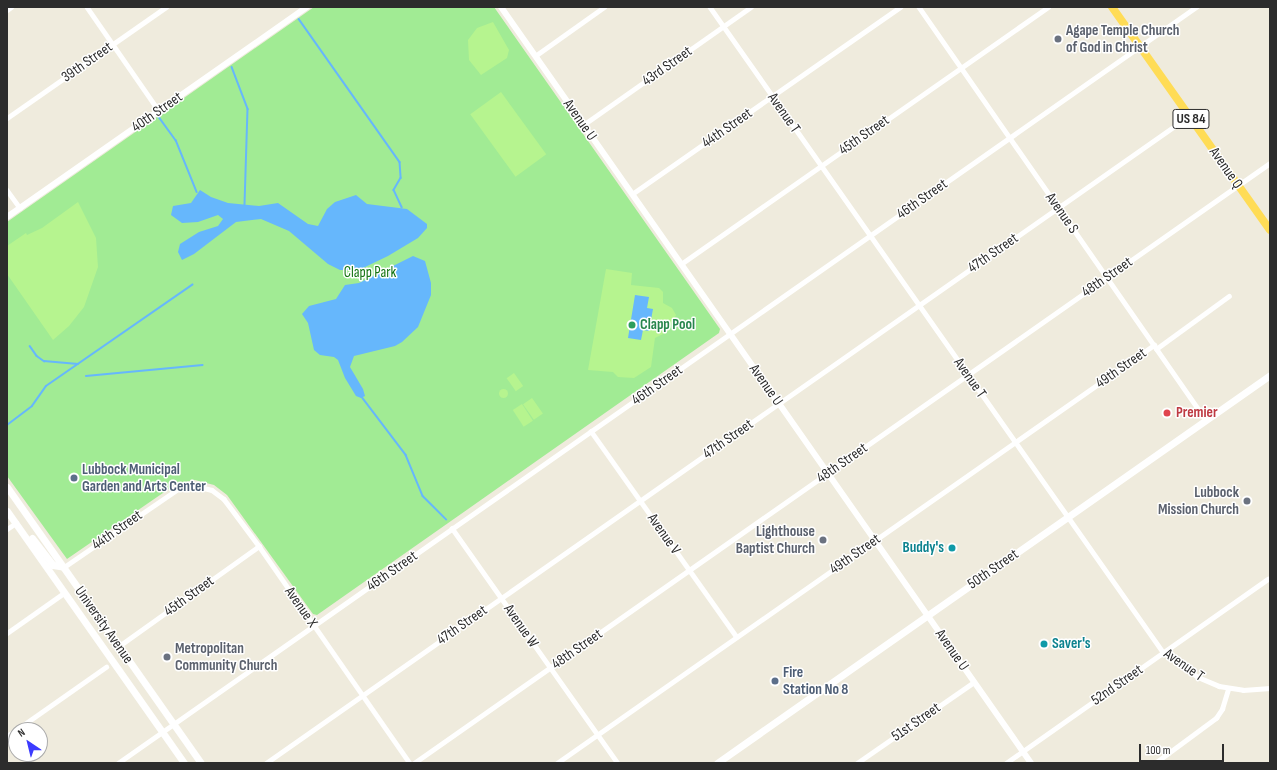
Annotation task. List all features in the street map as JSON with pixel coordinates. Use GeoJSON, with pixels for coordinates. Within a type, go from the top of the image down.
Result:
{"type":"FeatureCollection","features":[{"type":"Feature","properties":{"kind":"highway","name":"Avenue Q"},"geometry":{"type":"LineString","coordinates":[[1112,7],[1270,230]]}},
{"type":"Feature","properties":{"kind":"main road","name":"50th Street"},"geometry":{"type":"LineString","coordinates":[[716,763],[1270,375]]}},
{"type":"Feature","properties":{"kind":"main road","name":"University Avenue"},"geometry":{"type":"LineString","coordinates":[[7,487],[201,763]]}},
{"type":"Feature","properties":{"kind":"main road"},"geometry":{"type":"LineString","coordinates":[[7,495],[26,515]]}},
{"type":"Feature","properties":{"kind":"main road","name":"University Avenue"},"geometry":{"type":"LineString","coordinates":[[7,510],[184,763]]}},
{"type":"Feature","properties":{"kind":"main road"},"geometry":{"type":"LineString","coordinates":[[16,523],[27,532],[53,565],[64,567]]}},
{"type":"Feature","properties":{"kind":"street"},"geometry":{"type":"LineString","coordinates":[[7,10],[11,7]]}},
{"type":"Feature","properties":{"kind":"street"},"geometry":{"type":"LineString","coordinates":[[87,7],[159,111]]}},
{"type":"Feature","properties":{"kind":"street","name":"39th Street"},"geometry":{"type":"LineString","coordinates":[[7,118],[166,7]]}},
{"type":"Feature","properties":{"kind":"street"},"geometry":{"type":"LineString","coordinates":[[295,7],[299,13]]}},
{"type":"Feature","properties":{"kind":"street","name":"40th Street"},"geometry":{"type":"LineString","coordinates":[[7,217],[307,7]]}},
{"type":"Feature","properties":{"kind":"street","name":"Avenue U"},"geometry":{"type":"LineString","coordinates":[[501,7],[1031,763]]}},
{"type":"Feature","properties":{"kind":"street"},"geometry":{"type":"LineString","coordinates":[[535,56],[604,7]]}},
{"type":"Feature","properties":{"kind":"street","name":"Avenue T"},"geometry":{"type":"LineString","coordinates":[[710,7],[918,306],[1163,652],[1198,677],[1228,689],[1270,688]]}},
{"type":"Feature","properties":{"kind":"street","name":"43rd Street"},"geometry":{"type":"LineString","coordinates":[[584,125],[751,7]]}},
{"type":"Feature","properties":{"kind":"street","name":"44th Street"},"geometry":{"type":"LineString","coordinates":[[632,194],[900,7]]}},
{"type":"Feature","properties":{"kind":"street","name":"Avenue S"},"geometry":{"type":"LineString","coordinates":[[919,7],[1206,420]]}},
{"type":"Feature","properties":{"kind":"street","name":"45th Street"},"geometry":{"type":"LineString","coordinates":[[681,264],[1048,7]]}},
{"type":"Feature","properties":{"kind":"street","name":"46th Street"},"geometry":{"type":"LineString","coordinates":[[118,763],[1196,7]]}},
{"type":"Feature","properties":{"kind":"street","name":"47th Street"},"geometry":{"type":"LineString","coordinates":[[266,763],[1189,116]]}},
{"type":"Feature","properties":{"kind":"street","name":"48th Street"},"geometry":{"type":"LineString","coordinates":[[414,763],[1270,163]]}},
{"type":"Feature","properties":{"kind":"street"},"geometry":{"type":"LineString","coordinates":[[7,190],[20,208]]}},
{"type":"Feature","properties":{"kind":"street","name":"49th Street"},"geometry":{"type":"LineString","coordinates":[[557,763],[1015,442],[1229,296]]}},
{"type":"Feature","properties":{"kind":"street","name":"Avenue V"},"geometry":{"type":"LineString","coordinates":[[591,431],[737,637]]}},
{"type":"Feature","properties":{"kind":"street","name":"Avenue X"},"geometry":{"type":"LineString","coordinates":[[171,493],[178,488],[196,486],[212,490],[224,499],[259,546],[410,763]]}},
{"type":"Feature","properties":{"kind":"street","name":"44th Street"},"geometry":{"type":"LineString","coordinates":[[64,567],[171,493]]}},
{"type":"Feature","properties":{"kind":"street"},"geometry":{"type":"LineString","coordinates":[[7,529],[16,523]]}},
{"type":"Feature","properties":{"kind":"street","name":"Avenue W"},"geometry":{"type":"LineString","coordinates":[[452,528],[618,763]]}},
{"type":"Feature","properties":{"kind":"street","name":"45th Street"},"geometry":{"type":"LineString","coordinates":[[119,646],[259,546]]}},
{"type":"Feature","properties":{"kind":"street","name":"52nd Street"},"geometry":{"type":"LineString","coordinates":[[1006,763],[1268,579]]}},
{"type":"Feature","properties":{"kind":"street"},"geometry":{"type":"LineString","coordinates":[[7,633],[64,593]]}},
{"type":"Feature","properties":{"kind":"street"},"geometry":{"type":"LineString","coordinates":[[27,722],[106,667]]}},
{"type":"Feature","properties":{"kind":"street","name":"51st Street"},"geometry":{"type":"LineString","coordinates":[[858,763],[974,682]]}},
{"type":"Feature","properties":{"kind":"street"},"geometry":{"type":"LineString","coordinates":[[1155,763],[1216,718],[1222,709],[1228,689]]}},
{"type":"Feature","properties":{"kind":"green space","name":"Clapp Park"},"geometry":{"type":"Polygon","coordinates":[[[314,7],[494,7],[720,329],[719,333],[317,615],[313,614],[227,495],[214,485],[195,480],[176,484],[67,559],[7,476],[7,222],[314,7]]]}},
{"type":"Feature","properties":{"kind":"green space"},"geometry":{"type":"Polygon","coordinates":[[[493,22],[509,50],[507,58],[481,75],[469,60],[468,40],[477,28],[493,22]]]}},
{"type":"Feature","properties":{"kind":"green space"},"geometry":{"type":"Polygon","coordinates":[[[501,92],[546,154],[516,177],[470,114],[501,92]]]}},
{"type":"Feature","properties":{"kind":"green space"},"geometry":{"type":"Polygon","coordinates":[[[78,202],[96,238],[98,267],[84,307],[69,326],[53,340],[7,274],[7,246],[26,233],[27,235],[42,228],[78,202]]]}},
{"type":"Feature","properties":{"kind":"green space","name":"Clapp Pool"},"geometry":{"type":"Polygon","coordinates":[[[606,269],[632,273],[631,285],[659,288],[663,292],[663,303],[672,308],[676,315],[667,332],[655,338],[651,367],[634,378],[618,377],[613,372],[588,370],[606,269]]]}},
{"type":"Feature","properties":{"kind":"green space"},"geometry":{"type":"Polygon","coordinates":[[[514,373],[523,386],[516,391],[507,378],[514,373]]]}},
{"type":"Feature","properties":{"kind":"green space"},"geometry":{"type":"Polygon","coordinates":[[[503,388],[508,393],[503,398],[498,393],[503,388]]]}},
{"type":"Feature","properties":{"kind":"green space"},"geometry":{"type":"Polygon","coordinates":[[[532,398],[543,414],[534,420],[523,404],[532,398]]]}},
{"type":"Feature","properties":{"kind":"green space"},"geometry":{"type":"Polygon","coordinates":[[[522,404],[533,421],[524,427],[513,410],[522,404]]]}},
{"type":"Feature","properties":{"kind":"water"},"geometry":{"type":"Polygon","coordinates":[[[200,190],[211,197],[228,203],[259,206],[278,203],[308,224],[318,226],[327,209],[335,202],[356,195],[367,204],[407,209],[427,224],[427,228],[418,238],[388,256],[363,268],[349,270],[340,270],[328,264],[289,231],[261,219],[236,222],[194,254],[182,260],[178,252],[180,244],[199,232],[218,226],[223,219],[218,215],[198,222],[182,223],[171,215],[173,206],[191,203],[200,190]]]}},
{"type":"Feature","properties":{"kind":"water"},"geometry":{"type":"Polygon","coordinates":[[[413,256],[425,261],[431,283],[431,295],[418,327],[402,342],[395,346],[354,356],[350,367],[363,389],[365,396],[361,398],[356,396],[345,378],[338,360],[334,357],[320,355],[314,350],[308,323],[302,314],[309,306],[336,299],[345,285],[359,283],[413,256]]]}},
{"type":"Feature","properties":{"kind":"water"},"geometry":{"type":"Polygon","coordinates":[[[635,295],[649,297],[647,308],[653,309],[649,331],[643,330],[641,340],[628,338],[635,295]]]}},
{"type":"Feature","properties":{"kind":"waterway"},"geometry":{"type":"LineString","coordinates":[[299,19],[400,162],[401,178],[394,190],[402,207]]}},
{"type":"Feature","properties":{"kind":"waterway"},"geometry":{"type":"LineString","coordinates":[[232,67],[248,109],[245,205]]}},
{"type":"Feature","properties":{"kind":"waterway"},"geometry":{"type":"LineString","coordinates":[[159,117],[176,140],[197,192]]}},
{"type":"Feature","properties":{"kind":"waterway"},"geometry":{"type":"LineString","coordinates":[[7,425],[32,406],[46,386],[192,285]]}},
{"type":"Feature","properties":{"kind":"waterway"},"geometry":{"type":"LineString","coordinates":[[30,346],[37,356],[44,361],[78,364]]}},
{"type":"Feature","properties":{"kind":"waterway"},"geometry":{"type":"LineString","coordinates":[[86,376],[202,365]]}},
{"type":"Feature","properties":{"kind":"waterway"},"geometry":{"type":"LineString","coordinates":[[362,397],[406,455],[423,496],[446,519]]}},
{"type":"Feature","properties":{"kind":"place","name":"Agape Temple Church of God in Christ"},"geometry":{"type":"Point","coordinates":[1058,39]}},
{"type":"Feature","properties":{"kind":"place","name":"Clapp Pool"},"geometry":{"type":"Point","coordinates":[632,325]}},
{"type":"Feature","properties":{"kind":"place","name":"Premier"},"geometry":{"type":"Point","coordinates":[1167,413]}},
{"type":"Feature","properties":{"kind":"place","name":"Lubbock Municipal Garden and Arts Center"},"geometry":{"type":"Point","coordinates":[74,478]}},
{"type":"Feature","properties":{"kind":"place","name":"Lubbock Mission Church"},"geometry":{"type":"Point","coordinates":[1247,501]}},
{"type":"Feature","properties":{"kind":"place","name":"Lighthouse Baptist Church"},"geometry":{"type":"Point","coordinates":[823,540]}},
{"type":"Feature","properties":{"kind":"place","name":"Buddy's"},"geometry":{"type":"Point","coordinates":[952,548]}},
{"type":"Feature","properties":{"kind":"place","name":"Saver's"},"geometry":{"type":"Point","coordinates":[1044,644]}},
{"type":"Feature","properties":{"kind":"place","name":"Metropolitan Community Church"},"geometry":{"type":"Point","coordinates":[167,657]}},
{"type":"Feature","properties":{"kind":"place","name":"Fire Station No 8"},"geometry":{"type":"Point","coordinates":[775,681]}}]}
